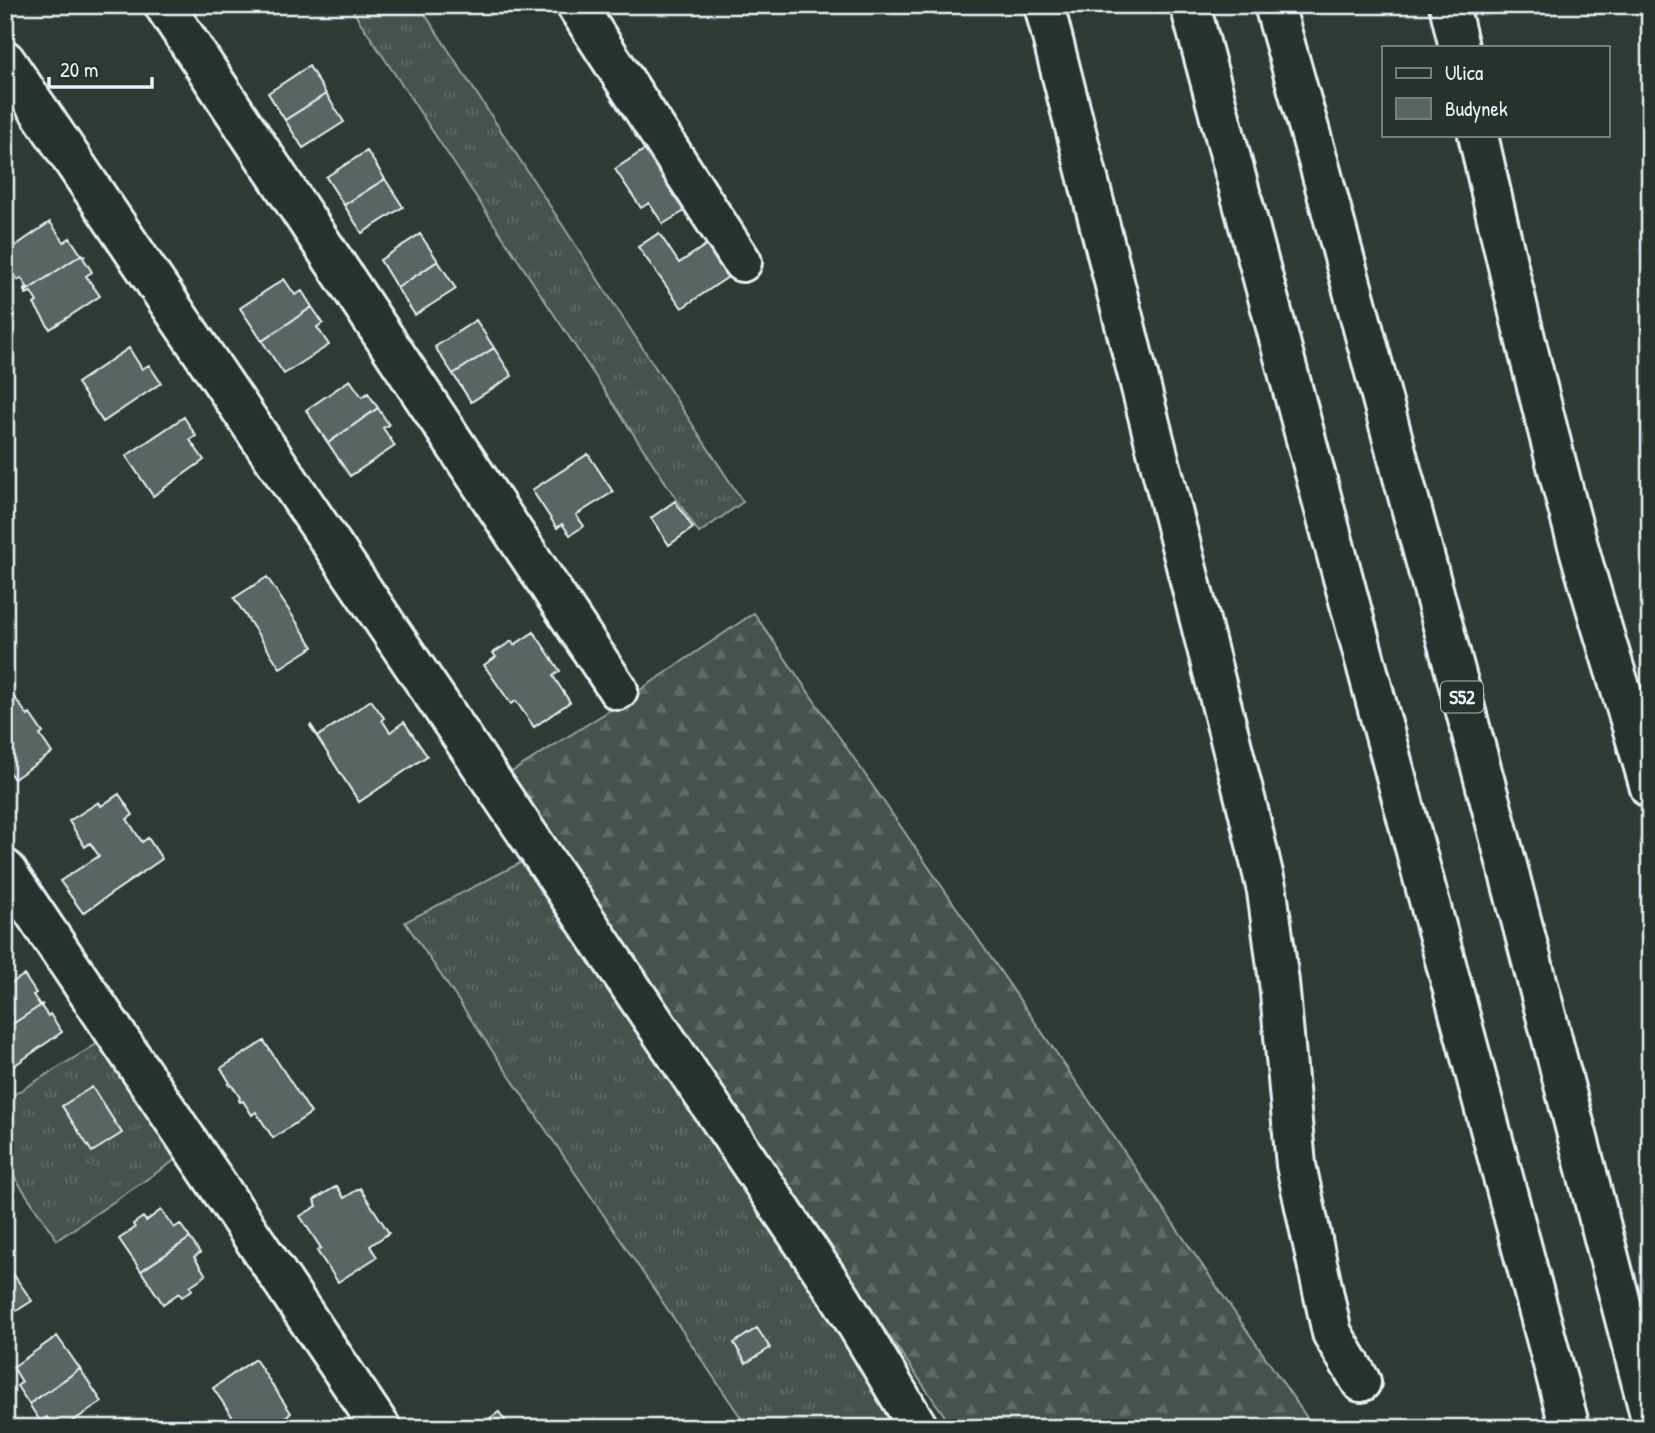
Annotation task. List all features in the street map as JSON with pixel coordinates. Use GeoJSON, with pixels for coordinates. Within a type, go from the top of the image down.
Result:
{"type":"FeatureCollection","features":[{"type":"Feature","properties":{"kind":"main road"},"geometry":{"type":"LineString","coordinates":[[164,5],[618,690]]}},
{"type":"Feature","properties":{"kind":"main road"},"geometry":{"type":"LineString","coordinates":[[576,5],[742,262]]}},
{"type":"Feature","properties":{"kind":"main road"},"geometry":{"type":"LineString","coordinates":[[1044,5],[1267,891],[1296,1165],[1332,1333],[1361,1381]]}},
{"type":"Feature","properties":{"kind":"main road"},"geometry":{"type":"LineString","coordinates":[[1190,5],[1570,1428]]}},
{"type":"Feature","properties":{"kind":"main road","name":"S52"},"geometry":{"type":"LineString","coordinates":[[1275,5],[1494,817],[1646,1403]]}},
{"type":"Feature","properties":{"kind":"main road"},"geometry":{"type":"LineString","coordinates":[[1449,5],[1459,46]]}},
{"type":"Feature","properties":{"kind":"main road"},"geometry":{"type":"LineString","coordinates":[[5,60],[842,1300],[918,1427]]}},
{"type":"Feature","properties":{"kind":"main road"},"geometry":{"type":"LineString","coordinates":[[1478,136],[1569,513],[1650,788]]}},
{"type":"Feature","properties":{"kind":"main road"},"geometry":{"type":"LineString","coordinates":[[5,869],[381,1428]]}},
{"type":"Feature","properties":{"kind":"green space"},"geometry":{"type":"Polygon","coordinates":[[[349,5],[419,5],[743,502],[699,533],[349,5]]]}},
{"type":"Feature","properties":{"kind":"green space"},"geometry":{"type":"Polygon","coordinates":[[[754,613],[1314,1428],[953,1428],[502,778],[615,707],[754,613]]]}},
{"type":"Feature","properties":{"kind":"green space"},"geometry":{"type":"Polygon","coordinates":[[[524,861],[908,1428],[748,1428],[405,922],[524,861]]]}},
{"type":"Feature","properties":{"kind":"green space"},"geometry":{"type":"Polygon","coordinates":[[[100,1042],[178,1158],[57,1240],[5,1163],[5,1100],[100,1042]]]}},
{"type":"Feature","properties":{"kind":"building"},"geometry":{"type":"Polygon","coordinates":[[[309,66],[326,94],[285,120],[268,93],[309,66]]]}},
{"type":"Feature","properties":{"kind":"building"},"geometry":{"type":"Polygon","coordinates":[[[326,94],[344,122],[303,148],[285,120],[326,94]]]}},
{"type":"Feature","properties":{"kind":"building"},"geometry":{"type":"Polygon","coordinates":[[[650,146],[688,209],[663,224],[649,203],[641,208],[615,169],[650,146]]]}},
{"type":"Feature","properties":{"kind":"building"},"geometry":{"type":"Polygon","coordinates":[[[367,151],[385,179],[344,205],[326,177],[367,151]]]}},
{"type":"Feature","properties":{"kind":"building"},"geometry":{"type":"Polygon","coordinates":[[[385,179],[403,207],[362,233],[344,205],[385,179]]]}},
{"type":"Feature","properties":{"kind":"building"},"geometry":{"type":"Polygon","coordinates":[[[50,222],[64,242],[70,238],[82,254],[25,292],[28,288],[5,263],[5,253],[50,222]]]}},
{"type":"Feature","properties":{"kind":"building"},"geometry":{"type":"Polygon","coordinates":[[[659,233],[679,263],[712,241],[734,273],[682,308],[638,247],[659,233]]]}},
{"type":"Feature","properties":{"kind":"building"},"geometry":{"type":"Polygon","coordinates":[[[420,234],[438,261],[397,288],[380,260],[420,234]]]}},
{"type":"Feature","properties":{"kind":"building"},"geometry":{"type":"Polygon","coordinates":[[[82,254],[92,272],[86,276],[100,296],[50,329],[34,304],[37,302],[31,292],[25,292],[82,254]]]}},
{"type":"Feature","properties":{"kind":"building"},"geometry":{"type":"Polygon","coordinates":[[[438,261],[456,289],[415,315],[397,288],[438,261]]]}},
{"type":"Feature","properties":{"kind":"building"},"geometry":{"type":"Polygon","coordinates":[[[284,279],[295,295],[302,291],[312,307],[262,341],[240,308],[284,279]]]}},
{"type":"Feature","properties":{"kind":"building"},"geometry":{"type":"Polygon","coordinates":[[[312,307],[323,323],[317,327],[329,345],[284,374],[262,341],[312,307]]]}},
{"type":"Feature","properties":{"kind":"building"},"geometry":{"type":"Polygon","coordinates":[[[476,320],[494,348],[453,374],[435,347],[476,320]]]}},
{"type":"Feature","properties":{"kind":"building"},"geometry":{"type":"Polygon","coordinates":[[[129,348],[142,369],[149,365],[161,383],[103,422],[77,383],[129,348]]]}},
{"type":"Feature","properties":{"kind":"building"},"geometry":{"type":"Polygon","coordinates":[[[494,348],[512,376],[471,402],[453,374],[494,348]]]}},
{"type":"Feature","properties":{"kind":"building"},"geometry":{"type":"Polygon","coordinates":[[[350,380],[362,397],[368,393],[378,408],[328,443],[306,410],[350,380]]]}},
{"type":"Feature","properties":{"kind":"building"},"geometry":{"type":"Polygon","coordinates":[[[378,408],[389,425],[383,428],[395,446],[350,476],[328,443],[378,408]]]}},
{"type":"Feature","properties":{"kind":"building"},"geometry":{"type":"Polygon","coordinates":[[[184,417],[196,436],[190,440],[204,460],[153,496],[126,456],[184,417]]]}},
{"type":"Feature","properties":{"kind":"building"},"geometry":{"type":"Polygon","coordinates":[[[588,454],[613,492],[576,515],[584,526],[570,535],[562,524],[557,528],[532,490],[588,454]]]}},
{"type":"Feature","properties":{"kind":"building"},"geometry":{"type":"Polygon","coordinates":[[[675,501],[693,528],[669,545],[651,518],[675,501]]]}},
{"type":"Feature","properties":{"kind":"building"},"geometry":{"type":"Polygon","coordinates":[[[267,577],[313,647],[280,668],[234,598],[267,577]]]}},
{"type":"Feature","properties":{"kind":"building"},"geometry":{"type":"Polygon","coordinates":[[[534,632],[560,671],[553,676],[570,702],[534,727],[516,701],[511,704],[484,665],[496,657],[493,653],[512,641],[514,645],[534,632]]]}},
{"type":"Feature","properties":{"kind":"building"},"geometry":{"type":"Polygon","coordinates":[[[15,698],[43,733],[40,735],[52,753],[14,779],[5,767],[5,704],[15,698]]]}},
{"type":"Feature","properties":{"kind":"building"},"geometry":{"type":"Polygon","coordinates":[[[371,700],[390,732],[404,722],[427,756],[359,802],[310,726],[318,736],[371,700]]]}},
{"type":"Feature","properties":{"kind":"building"},"geometry":{"type":"Polygon","coordinates":[[[119,794],[133,815],[127,819],[142,842],[148,838],[162,859],[83,913],[60,881],[99,856],[90,843],[85,847],[69,821],[99,802],[101,806],[119,794]]]}},
{"type":"Feature","properties":{"kind":"building"},"geometry":{"type":"Polygon","coordinates":[[[24,975],[36,993],[33,995],[40,1005],[43,1004],[5,1029],[5,987],[24,975]]]}},
{"type":"Feature","properties":{"kind":"building"},"geometry":{"type":"Polygon","coordinates":[[[43,1004],[41,1006],[62,1032],[5,1072],[5,1029],[43,1004]]]}},
{"type":"Feature","properties":{"kind":"building"},"geometry":{"type":"Polygon","coordinates":[[[264,1041],[311,1113],[273,1138],[256,1112],[252,1115],[243,1101],[240,1102],[221,1068],[264,1041]]]}},
{"type":"Feature","properties":{"kind":"building"},"geometry":{"type":"Polygon","coordinates":[[[92,1087],[122,1133],[92,1152],[62,1106],[92,1087]]]}},
{"type":"Feature","properties":{"kind":"building"},"geometry":{"type":"Polygon","coordinates":[[[337,1186],[344,1198],[360,1188],[389,1233],[370,1246],[377,1257],[338,1282],[317,1251],[321,1248],[300,1216],[317,1206],[314,1200],[337,1186]]]}},
{"type":"Feature","properties":{"kind":"building"},"geometry":{"type":"Polygon","coordinates":[[[161,1210],[174,1228],[180,1224],[190,1238],[141,1271],[119,1239],[135,1228],[133,1224],[143,1217],[146,1221],[161,1210]]]}},
{"type":"Feature","properties":{"kind":"building"},"geometry":{"type":"Polygon","coordinates":[[[190,1238],[200,1253],[194,1257],[206,1275],[190,1286],[192,1290],[182,1297],[179,1293],[163,1304],[141,1271],[190,1238]]]}},
{"type":"Feature","properties":{"kind":"building"},"geometry":{"type":"Polygon","coordinates":[[[9,1268],[32,1301],[5,1318],[5,1271],[9,1268]]]}},
{"type":"Feature","properties":{"kind":"building"},"geometry":{"type":"Polygon","coordinates":[[[757,1328],[770,1348],[746,1363],[734,1343],[757,1328]]]}},
{"type":"Feature","properties":{"kind":"building"},"geometry":{"type":"Polygon","coordinates":[[[57,1336],[80,1369],[29,1404],[17,1386],[22,1382],[13,1367],[57,1336]]]}},
{"type":"Feature","properties":{"kind":"building"},"geometry":{"type":"Polygon","coordinates":[[[255,1359],[291,1413],[269,1428],[240,1428],[213,1388],[255,1359]]]}},
{"type":"Feature","properties":{"kind":"building"},"geometry":{"type":"Polygon","coordinates":[[[80,1369],[102,1402],[62,1428],[54,1428],[47,1417],[40,1421],[29,1404],[80,1369]]]}},
{"type":"Feature","properties":{"kind":"building"},"geometry":{"type":"Polygon","coordinates":[[[499,1412],[510,1428],[476,1428],[499,1412]]]}}]}
